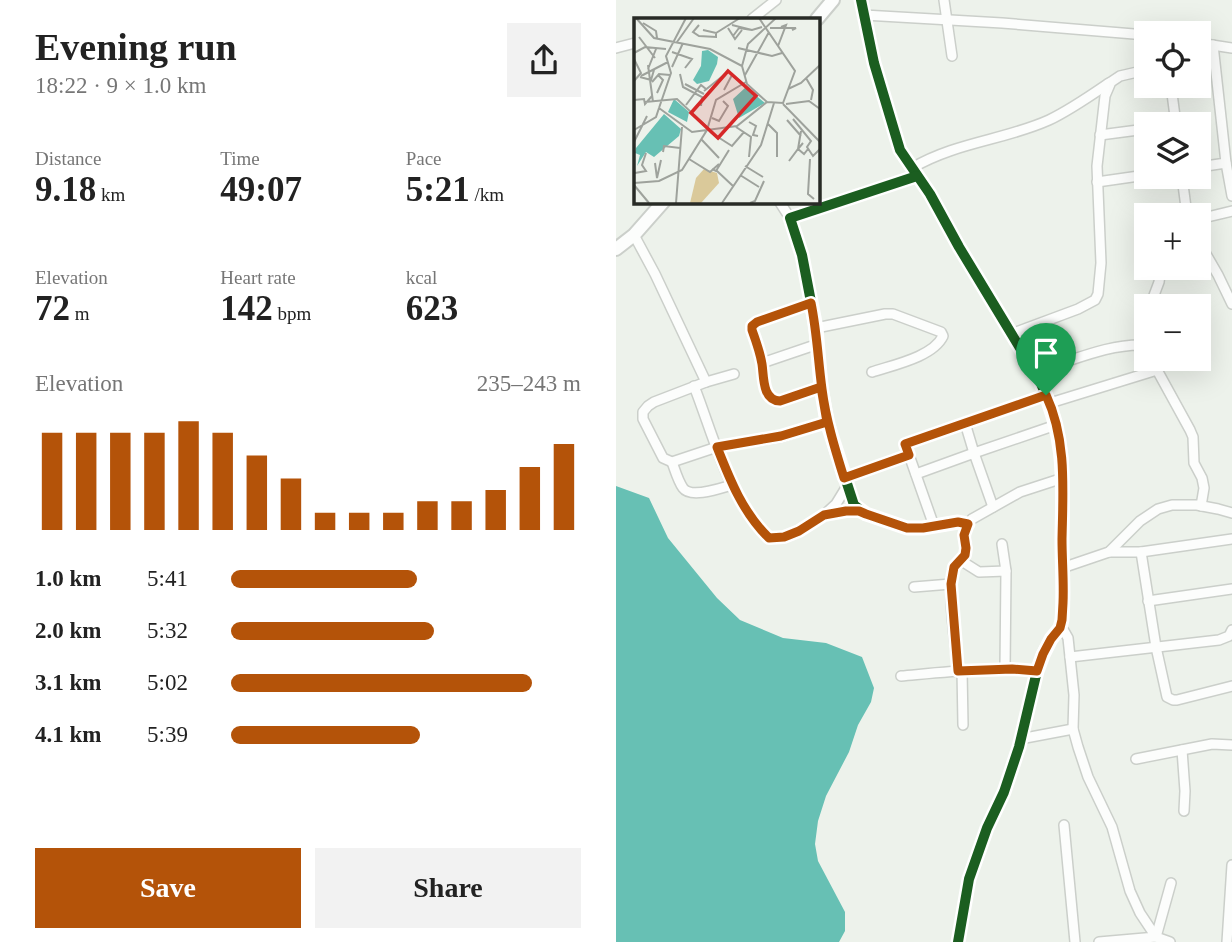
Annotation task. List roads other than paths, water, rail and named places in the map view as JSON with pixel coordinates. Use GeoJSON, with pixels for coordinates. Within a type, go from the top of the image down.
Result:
{"type":"FeatureCollection","features":[{"type":"Feature","properties":{"kind":"main road"},"geometry":{"type":"LineString","coordinates":[[818,18],[833,0]]}},
{"type":"Feature","properties":{"kind":"main road"},"geometry":{"type":"LineString","coordinates":[[616,249],[634,235],[662,203]]}},
{"type":"Feature","properties":{"kind":"street"},"geometry":{"type":"LineString","coordinates":[[753,18],[776,0]]}},
{"type":"Feature","properties":{"kind":"street"},"geometry":{"type":"LineString","coordinates":[[861,0],[874,63],[900,150],[930,194],[1034,371],[1048,399],[1062,453],[1063,612],[1060,628],[1047,647],[1037,671],[1019,747],[1004,792],[986,828],[969,879],[958,942]]}},
{"type":"Feature","properties":{"kind":"street"},"geometry":{"type":"LineString","coordinates":[[944,0],[952,56]]}},
{"type":"Feature","properties":{"kind":"street"},"geometry":{"type":"LineString","coordinates":[[864,15],[1134,34]]}},
{"type":"Feature","properties":{"kind":"street"},"geometry":{"type":"LineString","coordinates":[[616,48],[634,43]]}},
{"type":"Feature","properties":{"kind":"street"},"geometry":{"type":"LineString","coordinates":[[1232,48],[1213,45],[1232,196]]}},
{"type":"Feature","properties":{"kind":"street"},"geometry":{"type":"LineString","coordinates":[[790,218],[915,172],[936,155],[1049,120],[1120,76],[1134,73]]}},
{"type":"Feature","properties":{"kind":"street"},"geometry":{"type":"LineString","coordinates":[[1011,334],[1078,309],[1095,300],[1098,294],[1101,272],[1097,166],[1105,96],[1111,82]]}},
{"type":"Feature","properties":{"kind":"street"},"geometry":{"type":"LineString","coordinates":[[1100,135],[1134,131]]}},
{"type":"Feature","properties":{"kind":"street"},"geometry":{"type":"LineString","coordinates":[[1211,165],[1226,163]]}},
{"type":"Feature","properties":{"kind":"street"},"geometry":{"type":"LineString","coordinates":[[1097,182],[1134,177]]}},
{"type":"Feature","properties":{"kind":"street"},"geometry":{"type":"LineString","coordinates":[[780,203],[790,218],[802,255],[816,328],[827,422],[845,482],[859,511]]}},
{"type":"Feature","properties":{"kind":"street"},"geometry":{"type":"LineString","coordinates":[[1211,216],[1232,211]]}},
{"type":"Feature","properties":{"kind":"street"},"geometry":{"type":"LineString","coordinates":[[634,235],[706,382]]}},
{"type":"Feature","properties":{"kind":"street"},"geometry":{"type":"LineString","coordinates":[[1211,263],[1232,304]]}},
{"type":"Feature","properties":{"kind":"street"},"geometry":{"type":"LineString","coordinates":[[811,303],[752,326],[766,389],[772,399],[776,401],[821,387]]}},
{"type":"Feature","properties":{"kind":"street"},"geometry":{"type":"LineString","coordinates":[[816,328],[892,314],[941,332],[941,341],[928,352],[872,372]]}},
{"type":"Feature","properties":{"kind":"street"},"geometry":{"type":"LineString","coordinates":[[762,363],[818,344]]}},
{"type":"Feature","properties":{"kind":"street"},"geometry":{"type":"LineString","coordinates":[[1034,371],[1117,347],[1134,348]]}},
{"type":"Feature","properties":{"kind":"street"},"geometry":{"type":"LineString","coordinates":[[934,526],[905,444],[1048,399],[1153,371]]}},
{"type":"Feature","properties":{"kind":"street"},"geometry":{"type":"LineString","coordinates":[[1158,371],[1193,437],[1194,463],[1204,488],[1201,506]]}},
{"type":"Feature","properties":{"kind":"street"},"geometry":{"type":"LineString","coordinates":[[734,374],[654,402],[643,412],[643,419],[663,458],[672,461],[717,447],[781,436],[827,422]]}},
{"type":"Feature","properties":{"kind":"street"},"geometry":{"type":"LineString","coordinates":[[694,386],[732,485],[758,528],[769,538],[792,534],[824,515],[836,504],[845,482],[909,455]]}},
{"type":"Feature","properties":{"kind":"street"},"geometry":{"type":"LineString","coordinates":[[965,424],[993,507]]}},
{"type":"Feature","properties":{"kind":"street"},"geometry":{"type":"LineString","coordinates":[[916,474],[1056,425]]}},
{"type":"Feature","properties":{"kind":"street"},"geometry":{"type":"LineString","coordinates":[[672,461],[684,490],[690,494],[732,485]]}},
{"type":"Feature","properties":{"kind":"street"},"geometry":{"type":"LineString","coordinates":[[963,725],[951,584],[954,567],[965,555],[964,535],[968,524],[972,519],[1020,492],[1063,478]]}},
{"type":"Feature","properties":{"kind":"street"},"geometry":{"type":"LineString","coordinates":[[1110,552],[1140,521],[1158,509],[1172,505],[1201,506],[1232,513]]}},
{"type":"Feature","properties":{"kind":"street"},"geometry":{"type":"LineString","coordinates":[[824,515],[859,511],[907,528],[958,522],[968,524]]}},
{"type":"Feature","properties":{"kind":"street"},"geometry":{"type":"LineString","coordinates":[[1062,568],[1110,552],[1141,552],[1232,539]]}},
{"type":"Feature","properties":{"kind":"street"},"geometry":{"type":"LineString","coordinates":[[1002,544],[1006,571],[1005,669]]}},
{"type":"Feature","properties":{"kind":"street"},"geometry":{"type":"LineString","coordinates":[[1141,552],[1156,648],[1167,697],[1173,700],[1232,686]]}},
{"type":"Feature","properties":{"kind":"street"},"geometry":{"type":"LineString","coordinates":[[960,560],[979,572],[1006,571]]}},
{"type":"Feature","properties":{"kind":"street"},"geometry":{"type":"LineString","coordinates":[[914,587],[951,584]]}},
{"type":"Feature","properties":{"kind":"street"},"geometry":{"type":"LineString","coordinates":[[1148,601],[1232,589]]}},
{"type":"Feature","properties":{"kind":"street"},"geometry":{"type":"LineString","coordinates":[[1060,628],[1068,638],[1074,695],[1073,729],[1088,777],[1112,827],[1130,891],[1140,913],[1156,937]]}},
{"type":"Feature","properties":{"kind":"street"},"geometry":{"type":"LineString","coordinates":[[1070,657],[1219,640],[1229,636],[1232,630]]}},
{"type":"Feature","properties":{"kind":"street"},"geometry":{"type":"LineString","coordinates":[[901,677],[1005,669],[1037,671]]}},
{"type":"Feature","properties":{"kind":"street"},"geometry":{"type":"LineString","coordinates":[[1020,738],[1073,729]]}},
{"type":"Feature","properties":{"kind":"street"},"geometry":{"type":"LineString","coordinates":[[1136,759],[1212,744],[1232,745]]}},
{"type":"Feature","properties":{"kind":"street"},"geometry":{"type":"LineString","coordinates":[[1182,750],[1184,811]]}},
{"type":"Feature","properties":{"kind":"street"},"geometry":{"type":"LineString","coordinates":[[1064,825],[1075,942]]}},
{"type":"Feature","properties":{"kind":"street"},"geometry":{"type":"LineString","coordinates":[[1227,942],[1232,865]]}},
{"type":"Feature","properties":{"kind":"street"},"geometry":{"type":"LineString","coordinates":[[1156,937],[1171,883]]}},
{"type":"Feature","properties":{"kind":"street"},"geometry":{"type":"LineString","coordinates":[[1100,942],[1156,937],[1170,942]]}},
{"type":"Feature","properties":{"kind":"water"},"geometry":{"type":"Polygon","coordinates":[[[616,486],[649,498],[668,538],[717,598],[740,620],[783,638],[826,643],[862,657],[874,688],[871,702],[826,796],[818,821],[815,844],[818,861],[845,912],[845,931],[839,942],[616,942],[616,486]]]}}]}
